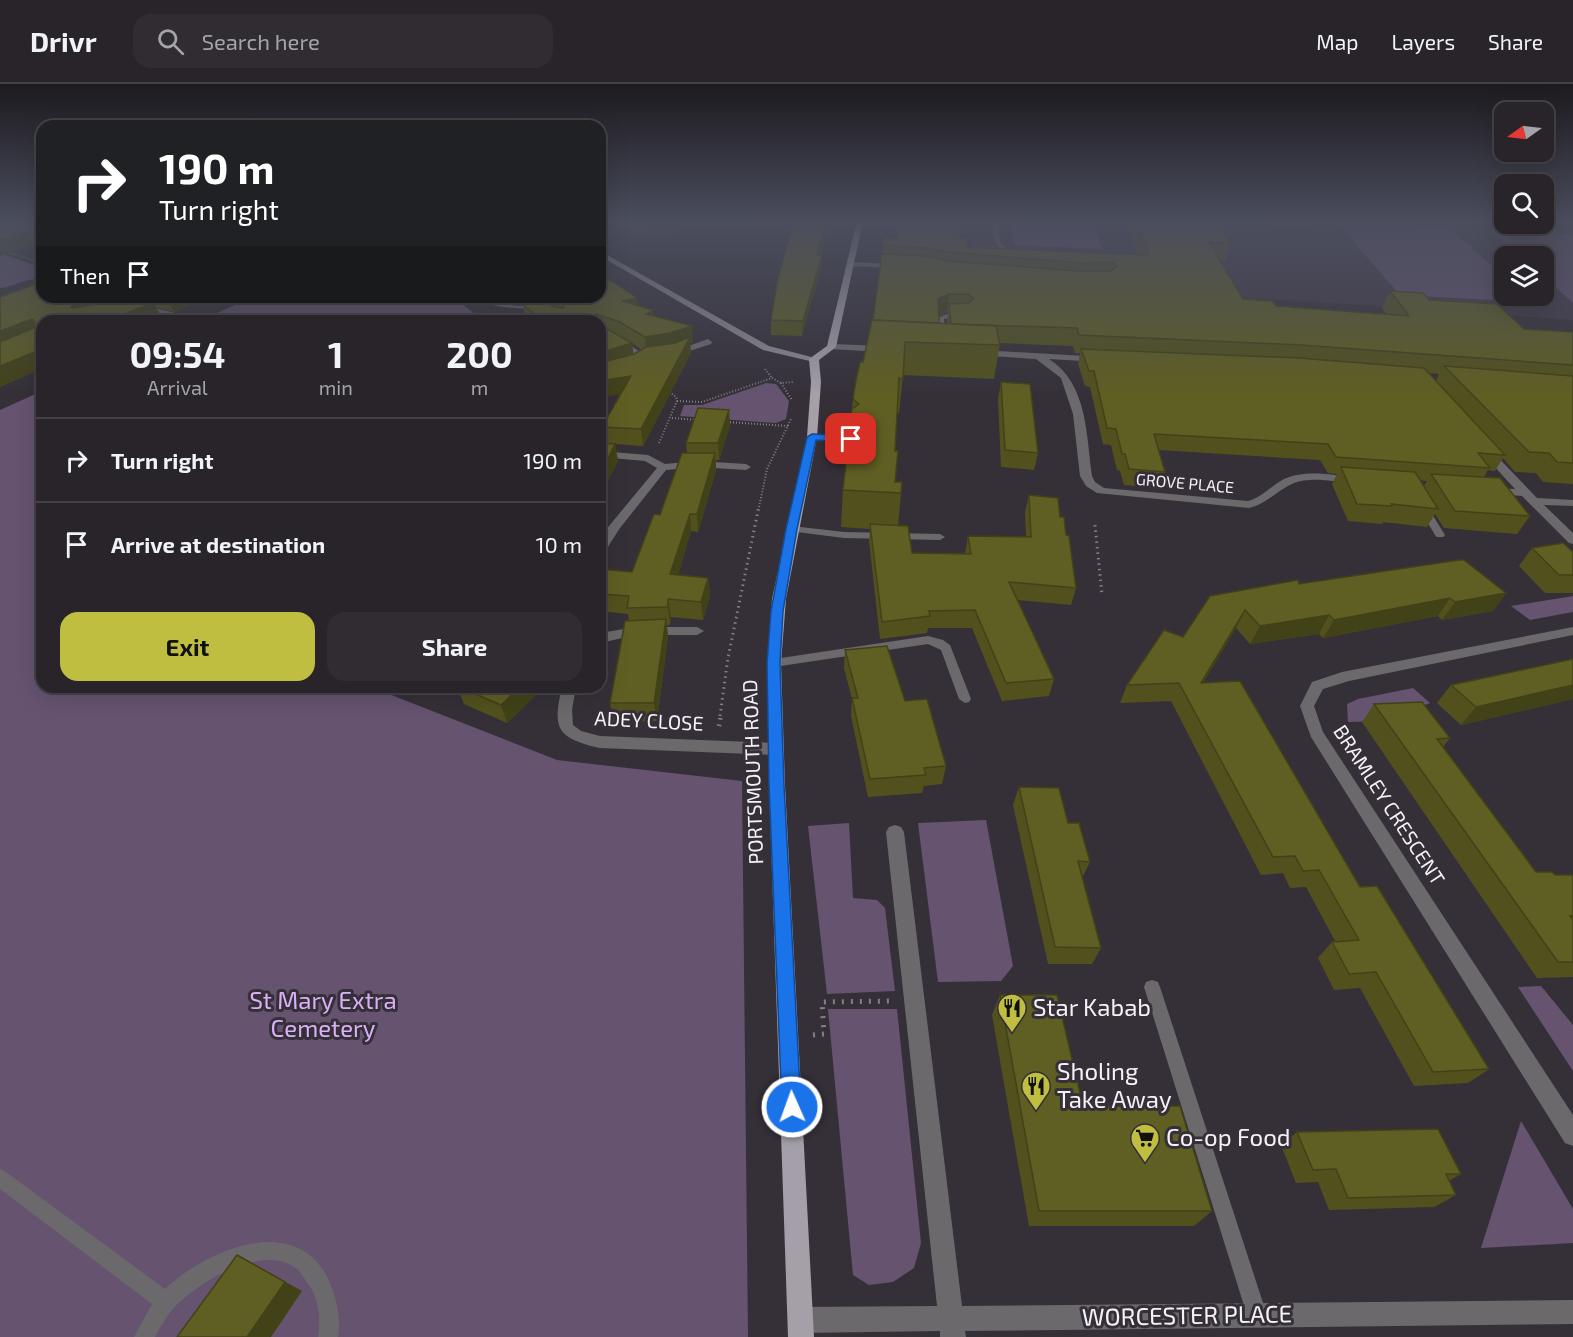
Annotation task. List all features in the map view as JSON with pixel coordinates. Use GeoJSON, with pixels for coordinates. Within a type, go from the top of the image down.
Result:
{"type":"FeatureCollection","features":[{"type":"Feature","properties":{"kind":"main road"},"geometry":{"type":"LineString","coordinates":[[646,279],[766,348],[814,359],[831,347],[846,279]]}},
{"type":"Feature","properties":{"kind":"main road","name":"PORTSMOUTH ROAD"},"geometry":{"type":"LineString","coordinates":[[801,1329],[774,663],[777,611],[812,432],[816,382],[814,359]]}},
{"type":"Feature","properties":{"kind":"street"},"geometry":{"type":"LineString","coordinates":[[490,303],[543,309],[552,315]]}},
{"type":"Feature","properties":{"kind":"street"},"geometry":{"type":"LineString","coordinates":[[543,309],[553,304]]}},
{"type":"Feature","properties":{"kind":"street"},"geometry":{"type":"LineString","coordinates":[[130,308],[148,309],[172,315]]}},
{"type":"Feature","properties":{"kind":"street"},"geometry":{"type":"LineString","coordinates":[[606,336],[651,357]]}},
{"type":"Feature","properties":{"kind":"street"},"geometry":{"type":"LineString","coordinates":[[606,373],[632,366],[651,357],[673,354],[708,342]]}},
{"type":"Feature","properties":{"kind":"street"},"geometry":{"type":"LineString","coordinates":[[831,347],[895,350]]}},
{"type":"Feature","properties":{"kind":"street"},"geometry":{"type":"LineString","coordinates":[[966,352],[1114,359]]}},
{"type":"Feature","properties":{"kind":"street","name":"GROVE PLACE"},"geometry":{"type":"LineString","coordinates":[[1036,356],[1054,367],[1066,379],[1074,400],[1086,476],[1090,484],[1101,491],[1249,505],[1261,501],[1289,481],[1304,477],[1364,481]]}},
{"type":"Feature","properties":{"kind":"street"},"geometry":{"type":"LineString","coordinates":[[1474,437],[1529,497],[1573,540]]}},
{"type":"Feature","properties":{"kind":"street"},"geometry":{"type":"LineString","coordinates":[[606,454],[648,458],[663,467],[698,464],[746,467]]}},
{"type":"Feature","properties":{"kind":"street"},"geometry":{"type":"LineString","coordinates":[[606,540],[663,467]]}},
{"type":"Feature","properties":{"kind":"street"},"geometry":{"type":"LineString","coordinates":[[1479,490],[1573,503]]}},
{"type":"Feature","properties":{"kind":"street"},"geometry":{"type":"LineString","coordinates":[[606,637],[636,632],[697,631]]}},
{"type":"Feature","properties":{"kind":"street","name":"BRAMLEY CRESCENT"},"geometry":{"type":"LineString","coordinates":[[1573,631],[1347,676],[1317,686],[1307,705],[1316,733],[1573,1135]]}},
{"type":"Feature","properties":{"kind":"street","name":"ADEY CLOSE"},"geometry":{"type":"LineString","coordinates":[[568,693],[562,718],[566,729],[577,738],[600,742],[776,749]]}},
{"type":"Feature","properties":{"kind":"street"},"geometry":{"type":"LineString","coordinates":[[896,832],[952,1328]]}},
{"type":"Feature","properties":{"kind":"street","name":"WORCESTER PLACE"},"geometry":{"type":"LineString","coordinates":[[801,1329],[952,1328],[1257,1315],[1573,1312]]}},
{"type":"Feature","properties":{"kind":"lane"},"geometry":{"type":"LineString","coordinates":[[942,342],[941,318],[966,316]]}},
{"type":"Feature","properties":{"kind":"lane"},"geometry":{"type":"LineString","coordinates":[[812,432],[851,439]]}},
{"type":"Feature","properties":{"kind":"lane"},"geometry":{"type":"LineString","coordinates":[[1416,495],[1440,535]]}},
{"type":"Feature","properties":{"kind":"lane"},"geometry":{"type":"LineString","coordinates":[[792,529],[844,535],[940,537]]}},
{"type":"Feature","properties":{"kind":"lane"},"geometry":{"type":"LineString","coordinates":[[774,663],[928,640],[946,648],[965,699]]}},
{"type":"Feature","properties":{"kind":"lane"},"geometry":{"type":"LineString","coordinates":[[1152,987],[1257,1315]]}},
{"type":"Feature","properties":{"kind":"lane"},"geometry":{"type":"LineString","coordinates":[[0,1178],[166,1302]]}},
{"type":"Feature","properties":{"kind":"lane"},"geometry":{"type":"LineString","coordinates":[[144,1337],[166,1302],[194,1278],[228,1258],[261,1250],[290,1254],[313,1269],[326,1295],[328,1337]]}},
{"type":"Feature","properties":{"kind":"path"},"geometry":{"type":"LineString","coordinates":[[632,366],[676,397],[677,401],[672,418],[648,458]]}},
{"type":"Feature","properties":{"kind":"path"},"geometry":{"type":"LineString","coordinates":[[677,401],[702,402],[772,378],[781,382],[816,382]]}},
{"type":"Feature","properties":{"kind":"path"},"geometry":{"type":"LineString","coordinates":[[717,746],[728,658],[767,469],[791,418],[792,400],[781,382]]}},
{"type":"Feature","properties":{"kind":"path"},"geometry":{"type":"LineString","coordinates":[[672,418],[706,420]]}},
{"type":"Feature","properties":{"kind":"path"},"geometry":{"type":"LineString","coordinates":[[718,421],[788,426],[812,432]]}},
{"type":"Feature","properties":{"kind":"path"},"geometry":{"type":"LineString","coordinates":[[1095,525],[1102,595]]}},
{"type":"Feature","properties":{"kind":"path"},"geometry":{"type":"LineString","coordinates":[[789,1036],[824,1034],[822,1002],[914,1001]]}},
{"type":"Feature","properties":{"kind":"shaded area"},"geometry":{"type":"Polygon","coordinates":[[[1095,279],[1494,279],[1494,306],[1554,306],[1554,279],[1573,279],[1573,320],[1170,294],[1095,279]]]}},
{"type":"Feature","properties":{"kind":"green space"},"geometry":{"type":"Polygon","coordinates":[[[0,279],[36,279],[30,280],[0,288],[0,279]]]}},
{"type":"Feature","properties":{"kind":"green space"},"geometry":{"type":"Polygon","coordinates":[[[1386,279],[1494,279],[1494,300],[1400,295],[1386,279]]]}},
{"type":"Feature","properties":{"kind":"green space"},"geometry":{"type":"Polygon","coordinates":[[[1554,279],[1573,279],[1573,303],[1554,286],[1554,279]]]}},
{"type":"Feature","properties":{"kind":"green space"},"geometry":{"type":"Polygon","coordinates":[[[240,303],[461,303],[476,315],[212,315],[240,303]]]}},
{"type":"Feature","properties":{"kind":"green space"},"geometry":{"type":"Polygon","coordinates":[[[766,383],[776,384],[789,401],[786,419],[776,423],[680,416],[684,405],[702,405],[766,383]]]}},
{"type":"Feature","properties":{"kind":"green space","name":"St Mary Extra Cemetery"},"geometry":{"type":"Polygon","coordinates":[[[36,394],[36,693],[386,693],[557,760],[742,781],[748,1337],[0,1337],[0,410],[36,394]]]}},
{"type":"Feature","properties":{"kind":"green space"},"geometry":{"type":"Polygon","coordinates":[[[1573,596],[1573,612],[1530,620],[1511,606],[1573,596]]]}},
{"type":"Feature","properties":{"kind":"green space"},"geometry":{"type":"Polygon","coordinates":[[[1413,688],[1430,703],[1386,721],[1348,722],[1347,704],[1358,699],[1413,688]]]}},
{"type":"Feature","properties":{"kind":"green space"},"geometry":{"type":"Polygon","coordinates":[[[986,820],[1013,966],[1001,981],[938,982],[918,823],[986,820]]]}},
{"type":"Feature","properties":{"kind":"green space"},"geometry":{"type":"Polygon","coordinates":[[[849,823],[853,898],[877,900],[885,908],[895,991],[827,994],[808,826],[849,823]]]}},
{"type":"Feature","properties":{"kind":"green space"},"geometry":{"type":"Polygon","coordinates":[[[1541,986],[1573,1025],[1573,1071],[1518,987],[1541,986]]]}},
{"type":"Feature","properties":{"kind":"green space"},"geometry":{"type":"Polygon","coordinates":[[[828,1009],[897,1009],[921,1243],[914,1268],[893,1282],[869,1285],[853,1275],[828,1009]]]}},
{"type":"Feature","properties":{"kind":"green space"},"geometry":{"type":"Polygon","coordinates":[[[1521,1121],[1573,1209],[1573,1243],[1481,1248],[1521,1121]]]}},
{"type":"Feature","properties":{"kind":"building"},"geometry":{"type":"Polygon","coordinates":[[[778,279],[815,279],[803,321],[771,320],[778,279]]]}},
{"type":"Feature","properties":{"kind":"building"},"geometry":{"type":"Polygon","coordinates":[[[879,279],[1231,279],[1243,299],[1272,301],[1276,306],[1409,316],[1390,291],[1423,293],[1429,300],[1494,304],[1524,329],[1573,332],[1573,365],[1301,345],[1079,335],[1077,328],[951,324],[949,304],[969,303],[974,298],[968,294],[949,294],[938,299],[939,323],[873,320],[879,279]]]}},
{"type":"Feature","properties":{"kind":"building"},"geometry":{"type":"Polygon","coordinates":[[[610,280],[637,298],[622,301],[653,310],[646,314],[692,326],[670,333],[645,337],[620,322],[606,317],[606,315],[536,315],[523,305],[547,303],[563,308],[563,303],[606,303],[606,281],[610,280]]]}},
{"type":"Feature","properties":{"kind":"building"},"geometry":{"type":"Polygon","coordinates":[[[36,284],[36,303],[75,303],[71,307],[74,308],[102,303],[152,303],[123,315],[36,315],[36,351],[0,366],[0,342],[34,328],[35,321],[32,319],[0,331],[0,297],[36,284]]]}},
{"type":"Feature","properties":{"kind":"building"},"geometry":{"type":"Polygon","coordinates":[[[872,320],[996,326],[1000,345],[905,342],[903,379],[899,378],[895,451],[898,451],[895,482],[902,482],[901,493],[843,490],[852,409],[859,404],[853,399],[856,380],[860,362],[863,362],[872,320]]]}},
{"type":"Feature","properties":{"kind":"building"},"geometry":{"type":"Polygon","coordinates":[[[606,328],[632,343],[606,351],[606,328]]]}},
{"type":"Feature","properties":{"kind":"building"},"geometry":{"type":"Polygon","coordinates":[[[690,337],[641,429],[606,427],[606,420],[631,376],[606,380],[606,361],[634,354],[646,347],[675,343],[690,337]]]}},
{"type":"Feature","properties":{"kind":"building"},"geometry":{"type":"Polygon","coordinates":[[[1081,349],[1299,358],[1424,368],[1505,455],[1478,453],[1490,468],[1336,457],[1328,444],[1154,434],[1165,472],[1129,469],[1125,454],[1122,454],[1116,429],[1107,428],[1094,371],[1089,371],[1081,349]]]}},
{"type":"Feature","properties":{"kind":"building"},"geometry":{"type":"Polygon","coordinates":[[[1444,366],[1573,376],[1573,463],[1557,462],[1549,453],[1529,452],[1444,366]]]}},
{"type":"Feature","properties":{"kind":"building"},"geometry":{"type":"Polygon","coordinates":[[[1001,382],[1030,384],[1038,453],[1005,450],[1001,382]]]}},
{"type":"Feature","properties":{"kind":"building"},"geometry":{"type":"Polygon","coordinates":[[[698,408],[729,410],[718,443],[686,443],[698,408]]]}},
{"type":"Feature","properties":{"kind":"building"},"geometry":{"type":"Polygon","coordinates":[[[606,443],[615,444],[606,463],[606,443]]]}},
{"type":"Feature","properties":{"kind":"building"},"geometry":{"type":"Polygon","coordinates":[[[682,453],[715,453],[697,514],[690,514],[670,574],[708,578],[701,602],[668,599],[668,607],[627,608],[629,596],[606,594],[606,570],[632,572],[654,514],[660,515],[682,453]]]}},
{"type":"Feature","properties":{"kind":"building"},"geometry":{"type":"Polygon","coordinates":[[[1341,467],[1415,472],[1438,509],[1391,504],[1392,506],[1357,504],[1341,467]]]}},
{"type":"Feature","properties":{"kind":"building"},"geometry":{"type":"Polygon","coordinates":[[[1431,474],[1500,478],[1530,516],[1455,511],[1431,474]]]}},
{"type":"Feature","properties":{"kind":"building"},"geometry":{"type":"Polygon","coordinates":[[[1029,495],[1058,498],[1060,517],[1064,517],[1066,535],[1069,536],[1076,588],[1009,582],[1054,679],[1006,683],[975,610],[929,611],[930,616],[882,622],[870,524],[908,526],[912,553],[971,554],[968,536],[1031,537],[1029,495]]]}},
{"type":"Feature","properties":{"kind":"building"},"geometry":{"type":"Polygon","coordinates":[[[1563,543],[1573,552],[1573,575],[1559,575],[1532,548],[1563,543]]]}},
{"type":"Feature","properties":{"kind":"building"},"geometry":{"type":"Polygon","coordinates":[[[1464,560],[1506,593],[1455,602],[1450,598],[1334,620],[1329,615],[1260,626],[1245,610],[1201,683],[1240,681],[1360,887],[1377,886],[1489,1069],[1433,1072],[1376,972],[1349,974],[1332,942],[1359,940],[1319,870],[1303,871],[1295,856],[1273,857],[1179,683],[1127,685],[1164,630],[1183,637],[1210,596],[1298,580],[1299,584],[1464,560]]]}},
{"type":"Feature","properties":{"kind":"building"},"geometry":{"type":"Polygon","coordinates":[[[666,619],[654,703],[610,703],[625,621],[666,619]]]}},
{"type":"Feature","properties":{"kind":"building"},"geometry":{"type":"Polygon","coordinates":[[[887,646],[905,701],[927,699],[946,766],[924,768],[926,775],[870,779],[852,698],[858,698],[845,650],[887,646]]]}},
{"type":"Feature","properties":{"kind":"building"},"geometry":{"type":"Polygon","coordinates":[[[1573,659],[1573,685],[1476,707],[1451,685],[1573,659]]]}},
{"type":"Feature","properties":{"kind":"building"},"geometry":{"type":"Polygon","coordinates":[[[473,693],[514,693],[501,705],[473,693]]]}},
{"type":"Feature","properties":{"kind":"building"},"geometry":{"type":"Polygon","coordinates":[[[1422,702],[1450,738],[1437,739],[1536,872],[1573,875],[1573,916],[1570,916],[1573,920],[1573,962],[1558,962],[1374,704],[1422,702]]]}},
{"type":"Feature","properties":{"kind":"building"},"geometry":{"type":"Polygon","coordinates":[[[1019,787],[1059,788],[1068,823],[1079,823],[1090,862],[1078,861],[1101,948],[1055,947],[1019,787]]]}},
{"type":"Feature","properties":{"kind":"building"},"geometry":{"type":"Polygon","coordinates":[[[1000,995],[1057,995],[1083,1106],[1180,1106],[1212,1211],[1039,1211],[1000,995]]]}},
{"type":"Feature","properties":{"kind":"building"},"geometry":{"type":"Polygon","coordinates":[[[1438,1129],[1461,1174],[1446,1174],[1456,1195],[1348,1198],[1336,1169],[1313,1170],[1297,1132],[1438,1129]]]}},
{"type":"Feature","properties":{"kind":"building"},"geometry":{"type":"Polygon","coordinates":[[[237,1255],[285,1282],[247,1337],[177,1337],[237,1255]]]}},
{"type":"Feature","properties":{"kind":"place","name":"Star Kabab"},"geometry":{"type":"Point","coordinates":[1012,1034]}},
{"type":"Feature","properties":{"kind":"place","name":"Sholing Take Away"},"geometry":{"type":"Point","coordinates":[1036,1112]}},
{"type":"Feature","properties":{"kind":"place","name":"Co-op Food"},"geometry":{"type":"Point","coordinates":[1145,1164]}},
{"type":"Feature","properties":{"kind":"route"},"geometry":{"type":"LineString","coordinates":[[792,1107],[777,785],[774,663],[777,611],[812,437],[851,439]]}}]}
